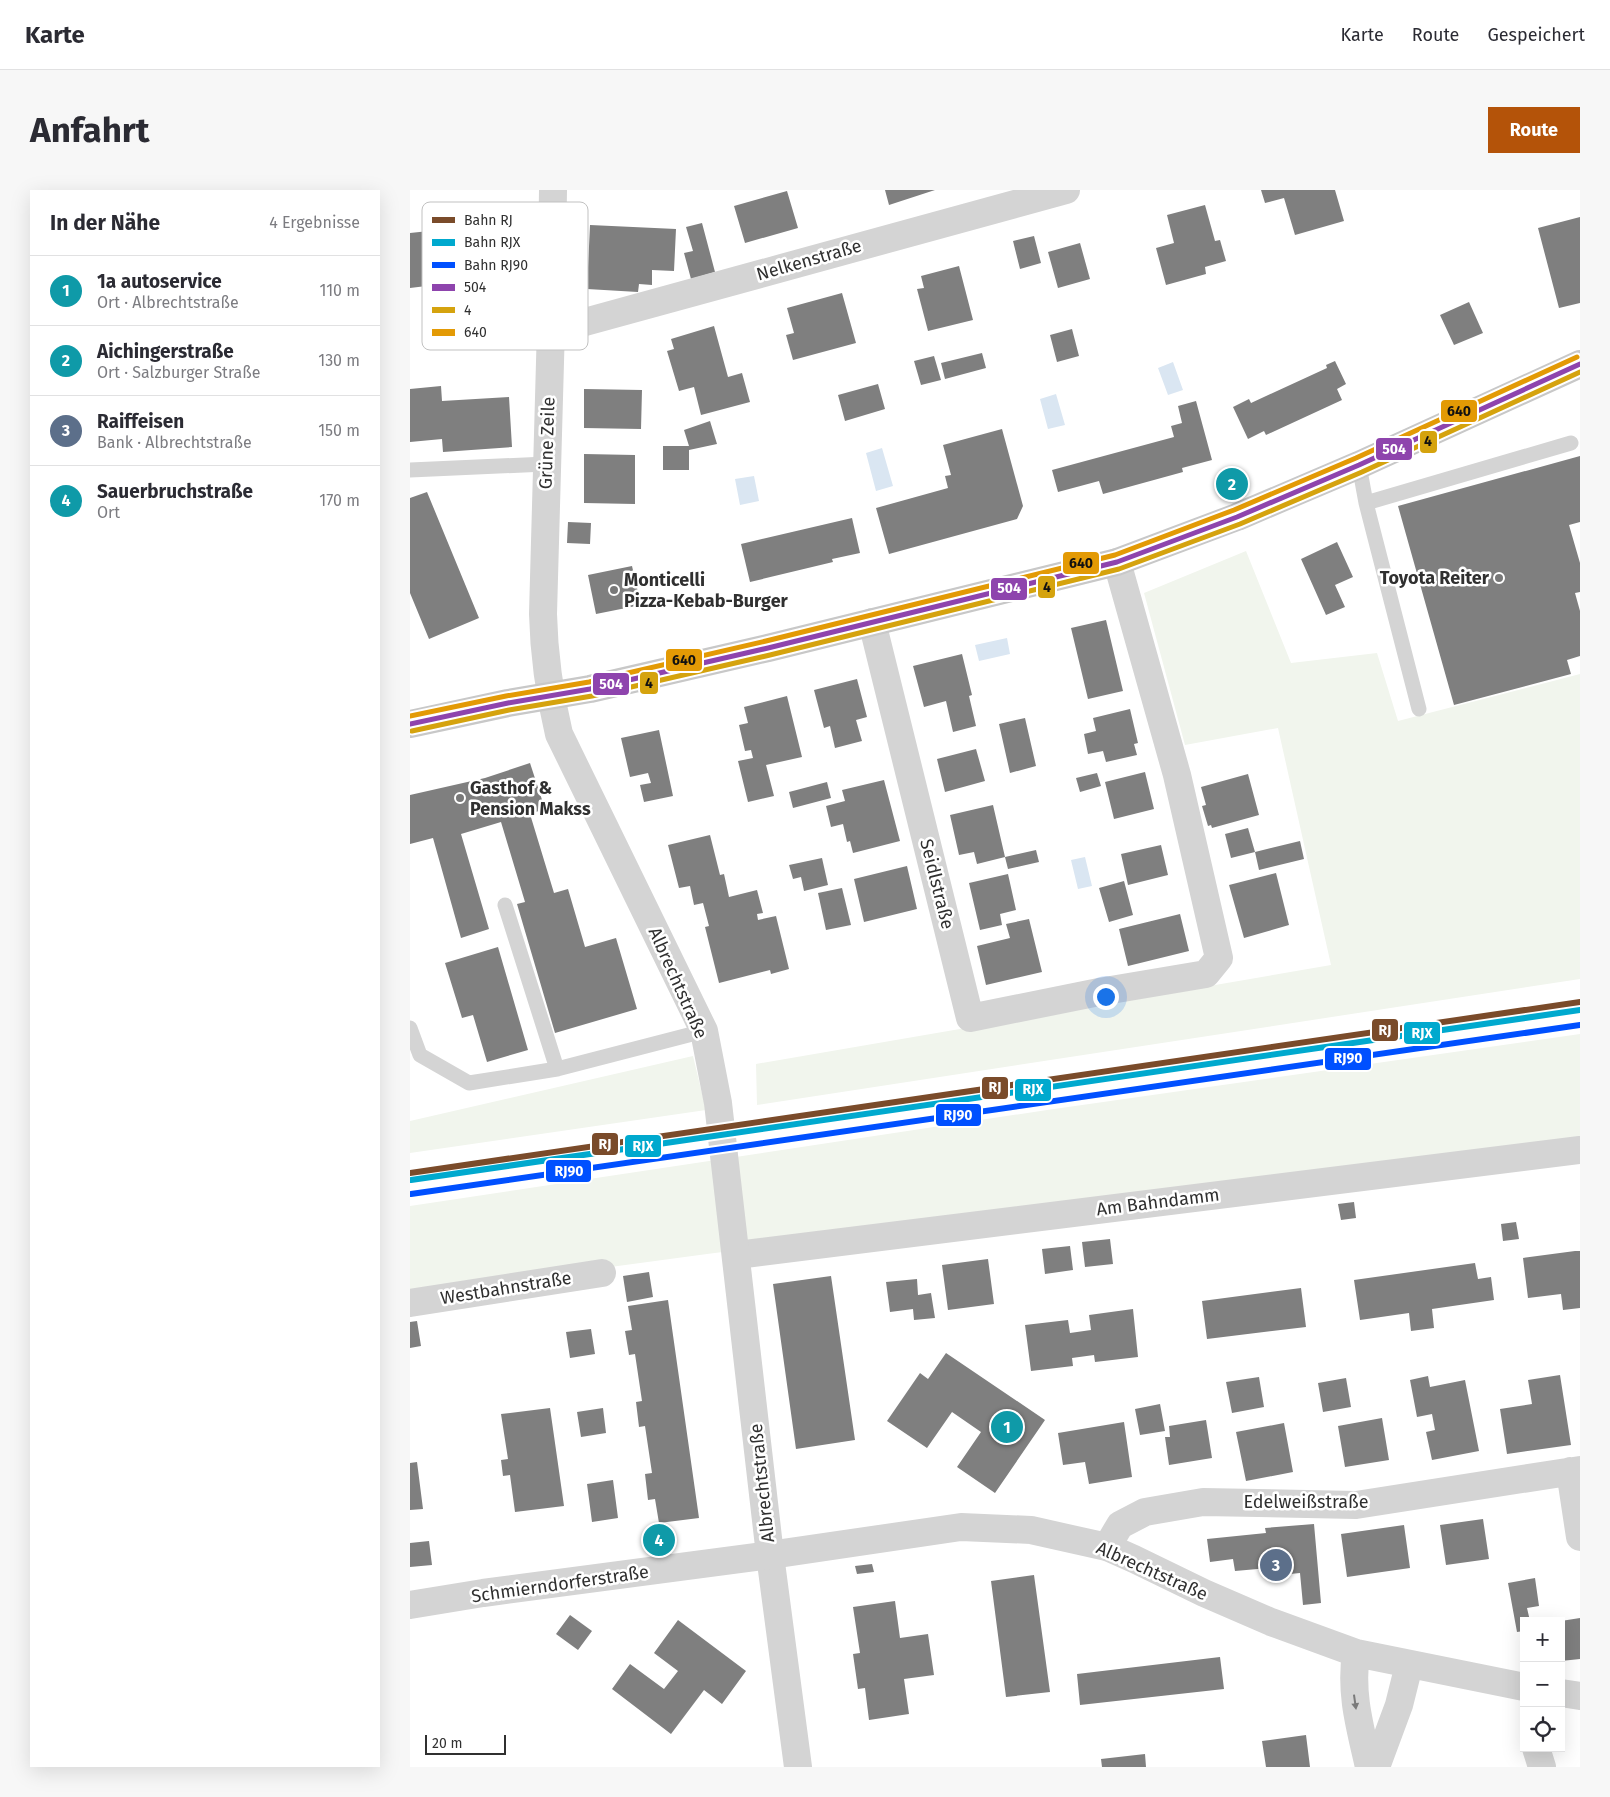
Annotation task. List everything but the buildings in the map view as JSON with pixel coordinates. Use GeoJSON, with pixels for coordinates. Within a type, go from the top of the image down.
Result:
{"type":"FeatureCollection","features":[{"type":"Feature","properties":{"kind":"main road"},"geometry":{"type":"LineString","coordinates":[[410,724],[550,695],[600,687],[1117,562],[1237,517],[1359,465],[1580,364]]}},
{"type":"Feature","properties":{"kind":"street","name":"Nelkenstraße"},"geometry":{"type":"LineString","coordinates":[[588,321],[1066,190]]}},
{"type":"Feature","properties":{"kind":"street","name":"Grüne Zeile"},"geometry":{"type":"LineString","coordinates":[[550,695],[544,654],[543,614],[546,464],[551,350]]}},
{"type":"Feature","properties":{"kind":"street","name":"Seidlstraße"},"geometry":{"type":"LineString","coordinates":[[872,622],[970,1018],[1099,992],[1206,974],[1219,958],[1178,775],[1117,562]]}},
{"type":"Feature","properties":{"kind":"street","name":"Albrechtstraße"},"geometry":{"type":"LineString","coordinates":[[550,695],[559,734],[704,1031],[718,1103],[770,1556],[961,1527],[1031,1530],[1107,1547],[1271,1622],[1356,1654],[1520,1686]]}},
{"type":"Feature","properties":{"kind":"street","name":"Am Bahndamm"},"geometry":{"type":"LineString","coordinates":[[736,1255],[1580,1150]]}},
{"type":"Feature","properties":{"kind":"street","name":"Westbahnstraße"},"geometry":{"type":"LineString","coordinates":[[410,1303],[602,1273]]}},
{"type":"Feature","properties":{"kind":"street"},"geometry":{"type":"LineString","coordinates":[[1575,1471],[1580,1537]]}},
{"type":"Feature","properties":{"kind":"street","name":"Edelweißstraße"},"geometry":{"type":"LineString","coordinates":[[1107,1547],[1120,1525],[1145,1512],[1203,1502],[1356,1505],[1575,1471]]}},
{"type":"Feature","properties":{"kind":"street","name":"Schmierndorferstraße"},"geometry":{"type":"LineString","coordinates":[[410,1605],[483,1593],[770,1556]]}},
{"type":"Feature","properties":{"kind":"street"},"geometry":{"type":"LineString","coordinates":[[770,1556],[798,1767]]}},
{"type":"Feature","properties":{"kind":"street"},"geometry":{"type":"LineString","coordinates":[[1356,1654],[1353,1674],[1354,1694],[1369,1767]]}},
{"type":"Feature","properties":{"kind":"street"},"geometry":{"type":"LineString","coordinates":[[1376,1767],[1399,1705],[1409,1665]]}},
{"type":"Feature","properties":{"kind":"street"},"geometry":{"type":"LineString","coordinates":[[1565,1694],[1580,1696]]}},
{"type":"Feature","properties":{"kind":"street"},"geometry":{"type":"LineString","coordinates":[[1537,1752],[1542,1767]]}},
{"type":"Feature","properties":{"kind":"lane"},"geometry":{"type":"LineString","coordinates":[[1366,503],[1572,443]]}},
{"type":"Feature","properties":{"kind":"lane"},"geometry":{"type":"LineString","coordinates":[[410,470],[546,464]]}},
{"type":"Feature","properties":{"kind":"lane"},"geometry":{"type":"LineString","coordinates":[[1359,465],[1366,503],[1418,709]]}},
{"type":"Feature","properties":{"kind":"lane"},"geometry":{"type":"LineString","coordinates":[[505,905],[557,1069]]}},
{"type":"Feature","properties":{"kind":"lane"},"geometry":{"type":"LineString","coordinates":[[410,1028],[420,1055],[469,1083],[557,1069],[704,1031]]}},
{"type":"Feature","properties":{"kind":"shaded area"},"geometry":{"type":"Polygon","coordinates":[[[1173,362],[1183,390],[1168,395],[1158,368],[1173,362]]]}},
{"type":"Feature","properties":{"kind":"shaded area"},"geometry":{"type":"Polygon","coordinates":[[[1056,394],[1065,425],[1048,429],[1040,399],[1056,394]]]}},
{"type":"Feature","properties":{"kind":"shaded area"},"geometry":{"type":"Polygon","coordinates":[[[882,448],[893,486],[876,491],[866,453],[882,448]]]}},
{"type":"Feature","properties":{"kind":"shaded area"},"geometry":{"type":"Polygon","coordinates":[[[754,476],[759,501],[740,505],[735,479],[754,476]]]}},
{"type":"Feature","properties":{"kind":"shaded area"},"geometry":{"type":"Polygon","coordinates":[[[1246,551],[1291,663],[1377,653],[1398,721],[1580,674],[1580,979],[757,1105],[756,1064],[1331,965],[1278,728],[1185,745],[1144,593],[1246,551]]]}},
{"type":"Feature","properties":{"kind":"shaded area"},"geometry":{"type":"Polygon","coordinates":[[[1007,638],[1010,654],[979,661],[975,645],[1007,638]]]}},
{"type":"Feature","properties":{"kind":"shaded area"},"geometry":{"type":"Polygon","coordinates":[[[1085,857],[1092,886],[1078,889],[1071,860],[1085,857]]]}},
{"type":"Feature","properties":{"kind":"shaded area"},"geometry":{"type":"Polygon","coordinates":[[[1580,1034],[1580,1143],[707,1254],[410,1294],[410,1206],[1047,1110],[1580,1034]]]}},
{"type":"Feature","properties":{"kind":"shaded area"},"geometry":{"type":"Polygon","coordinates":[[[693,1056],[706,1110],[410,1153],[410,1121],[693,1056]]]}},
{"type":"Feature","properties":{"kind":"rail line","name":"RJ"},"geometry":{"type":"LineString","coordinates":[[410,1173],[1580,1002]]}},
{"type":"Feature","properties":{"kind":"rail line","name":"RJX"},"geometry":{"type":"LineString","coordinates":[[411,1180],[1580,1010]]}},
{"type":"Feature","properties":{"kind":"rail line","name":"RJ90"},"geometry":{"type":"LineString","coordinates":[[411,1194],[1580,1025]]}},
{"type":"Feature","properties":{"kind":"transit line","name":"640"},"geometry":{"type":"LineString","coordinates":[[410,716],[506,696],[589,682],[766,641],[1115,555],[1234,510],[1356,458],[1577,357]]}},
{"type":"Feature","properties":{"kind":"transit line","name":"504"},"geometry":{"type":"LineString","coordinates":[[410,724],[508,703],[590,689],[768,648],[1117,562],[1237,517],[1359,465],[1580,364]]}},
{"type":"Feature","properties":{"kind":"transit line","name":"4"},"geometry":{"type":"LineString","coordinates":[[412,731],[509,710],[592,696],[770,655],[1119,569],[1240,524],[1362,472],[1580,372]]}},
{"type":"Feature","properties":{"kind":"place","name":"Aichingerstraße"},"geometry":{"type":"Point","coordinates":[1232,484]}},
{"type":"Feature","properties":{"kind":"place","name":"Toyota Reiter"},"geometry":{"type":"Point","coordinates":[1499,578]}},
{"type":"Feature","properties":{"kind":"place","name":"Monticelli Pizza-Kebab-Burger"},"geometry":{"type":"Point","coordinates":[614,590]}},
{"type":"Feature","properties":{"kind":"place","name":"Gasthof & Pension Makss"},"geometry":{"type":"Point","coordinates":[460,798]}},
{"type":"Feature","properties":{"kind":"place","name":"1a autoservice"},"geometry":{"type":"Point","coordinates":[1007,1427]}},
{"type":"Feature","properties":{"kind":"place","name":"Sauerbruchstraße"},"geometry":{"type":"Point","coordinates":[659,1540]}},
{"type":"Feature","properties":{"kind":"place","name":"Raiffeisen"},"geometry":{"type":"Point","coordinates":[1276,1565]}}]}
